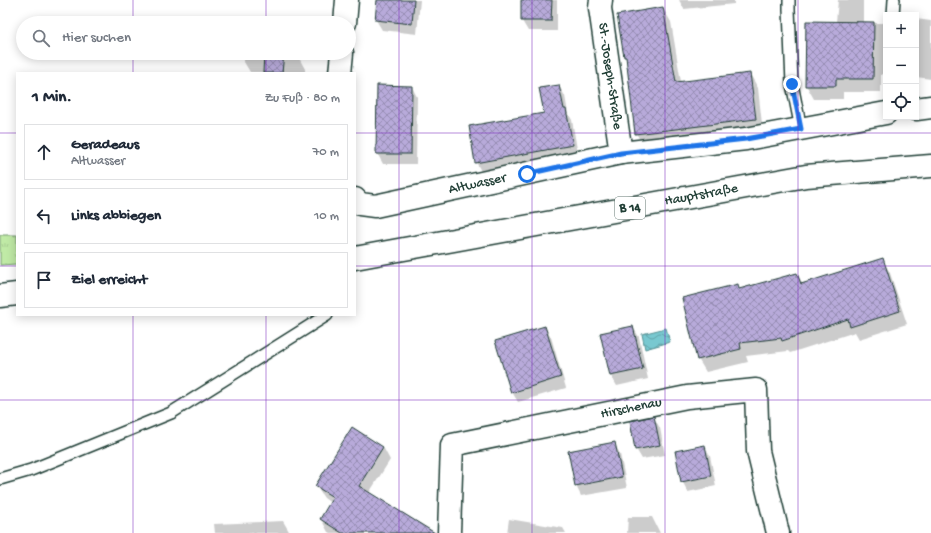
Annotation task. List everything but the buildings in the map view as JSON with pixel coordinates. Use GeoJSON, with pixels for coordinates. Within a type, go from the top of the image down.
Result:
{"type":"FeatureCollection","features":[{"type":"Feature","properties":{"kind":"street"},"geometry":{"type":"LineString","coordinates":[[346,16],[347,0]]}},
{"type":"Feature","properties":{"kind":"street","name":"St.-Joseph-Straße"},"geometry":{"type":"LineString","coordinates":[[601,0],[600,8],[621,153]]}},
{"type":"Feature","properties":{"kind":"street"},"geometry":{"type":"LineString","coordinates":[[340,72],[341,60]]}},
{"type":"Feature","properties":{"kind":"street"},"geometry":{"type":"LineString","coordinates":[[919,108],[931,107]]}},
{"type":"Feature","properties":{"kind":"street","name":"Altwasser"},"geometry":{"type":"LineString","coordinates":[[356,200],[360,204],[375,206],[621,153],[746,139],[883,114]]}},
{"type":"Feature","properties":{"kind":"street","name":"Hauptstraße"},"geometry":{"type":"LineString","coordinates":[[356,258],[806,176],[931,166]]}},
{"type":"Feature","properties":{"kind":"street"},"geometry":{"type":"LineString","coordinates":[[0,296],[16,294]]}},
{"type":"Feature","properties":{"kind":"street","name":"Hirschenau"},"geometry":{"type":"LineString","coordinates":[[449,533],[452,445],[686,396],[756,390],[758,451],[778,533]]}},
{"type":"Feature","properties":{"kind":"lane"},"geometry":{"type":"LineString","coordinates":[[789,0],[788,9],[792,84],[801,129]]}},
{"type":"Feature","properties":{"kind":"lane"},"geometry":{"type":"LineString","coordinates":[[892,12],[894,0]]}},
{"type":"Feature","properties":{"kind":"lane"},"geometry":{"type":"LineString","coordinates":[[0,479],[31,470],[171,413],[325,316]]}},
{"type":"Feature","properties":{"kind":"green space"},"geometry":{"type":"Polygon","coordinates":[[[0,235],[16,235],[16,264],[0,265],[0,235]]]}},
{"type":"Feature","properties":{"kind":"water"},"geometry":{"type":"Polygon","coordinates":[[[666,328],[670,342],[645,349],[642,334],[666,328]]]}},
{"type":"Feature","properties":{"kind":"route"},"geometry":{"type":"LineString","coordinates":[[527,174],[621,153],[746,139],[801,129],[792,84]]}}]}
